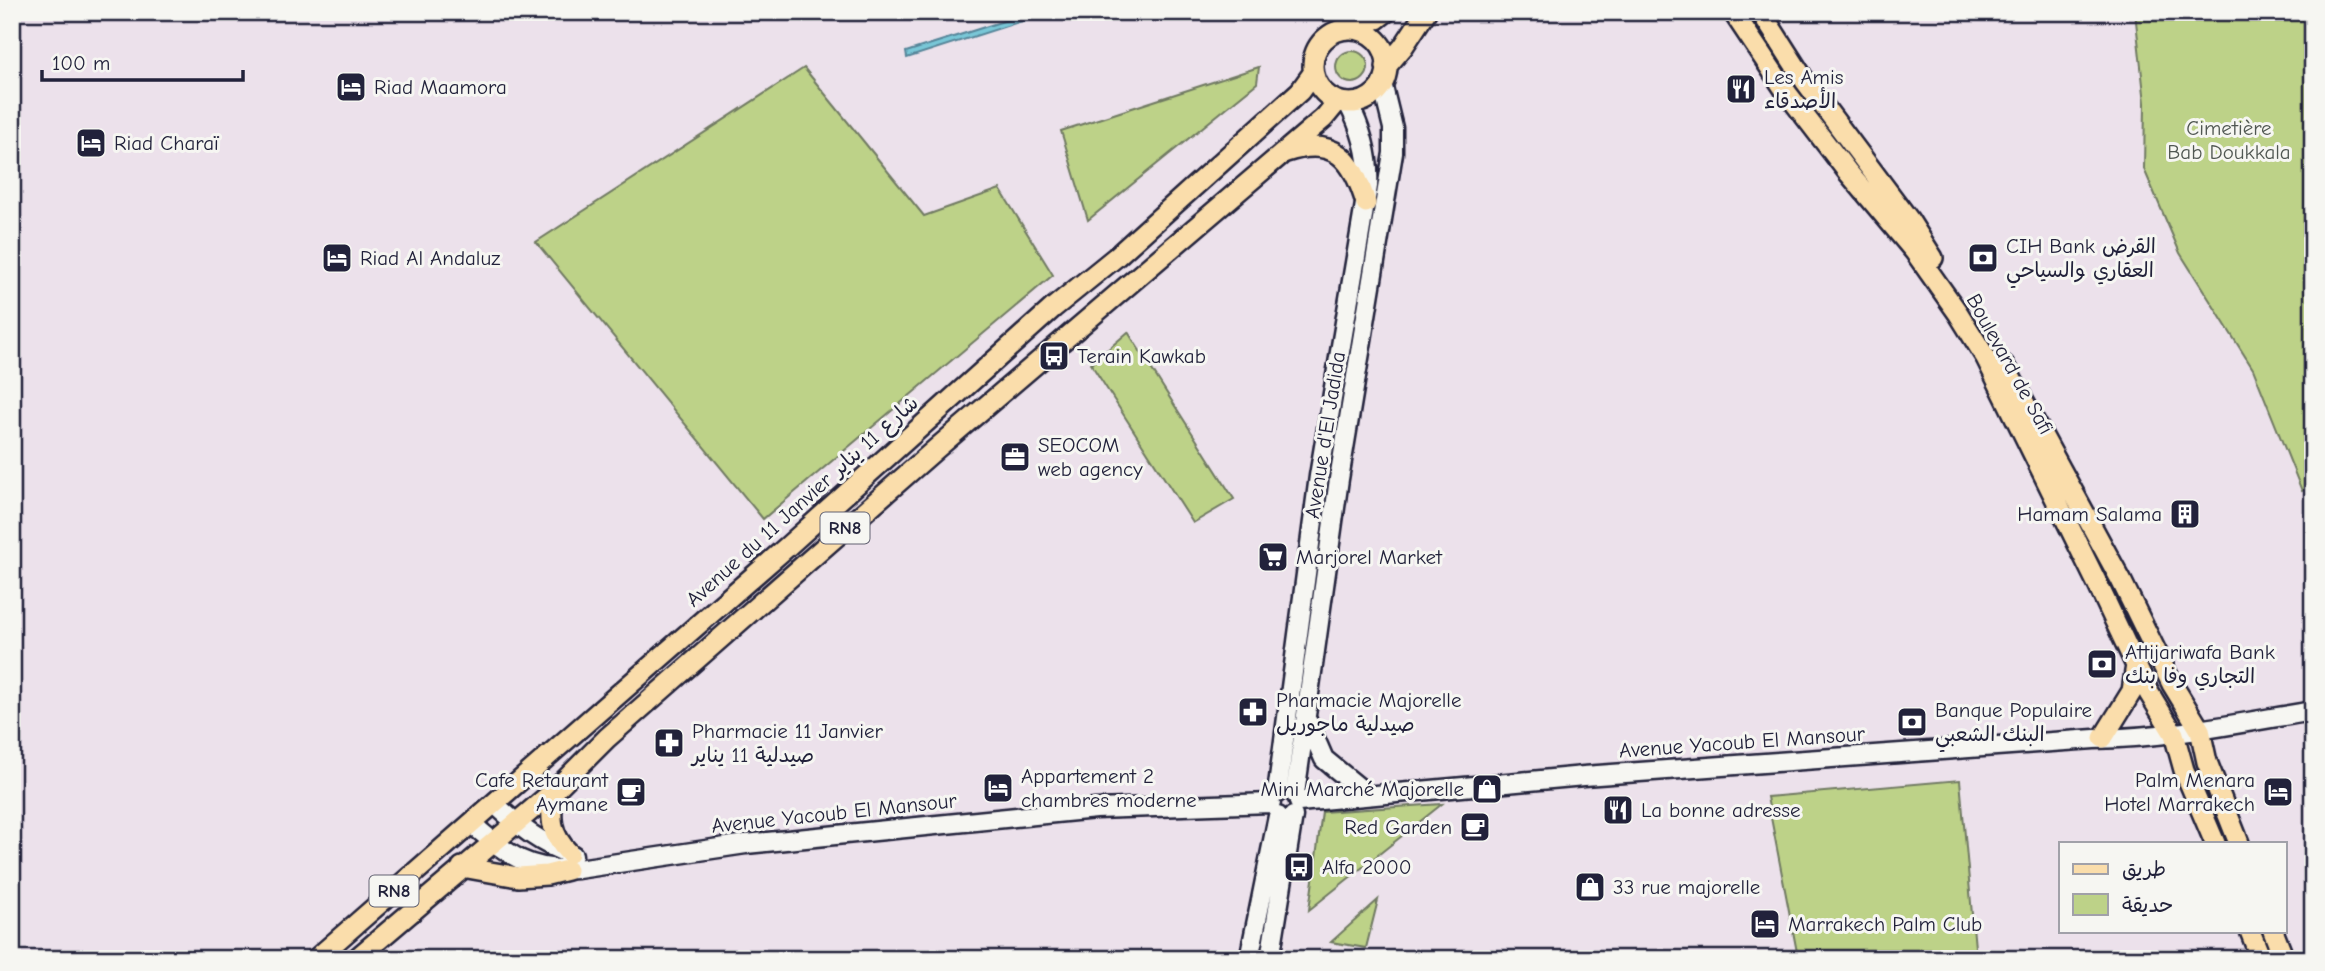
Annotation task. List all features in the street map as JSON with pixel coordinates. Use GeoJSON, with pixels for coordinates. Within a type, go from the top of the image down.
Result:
{"type":"FeatureCollection","features":[{"type":"Feature","properties":{"kind":"main road","name":"RN8"},"geometry":{"type":"LineString","coordinates":[[1313,73],[1314,58],[1320,44],[1330,35],[1377,19],[1386,12]]}},
{"type":"Feature","properties":{"kind":"main road","name":"RN8"},"geometry":{"type":"LineString","coordinates":[[356,959],[555,790],[607,738],[803,565],[1282,153],[1343,102],[1369,97],[1426,12]]}},
{"type":"Feature","properties":{"kind":"main road","name":"Boulevard de Safi"},"geometry":{"type":"LineString","coordinates":[[1733,12],[1787,93],[1847,171],[1921,250]]}},
{"type":"Feature","properties":{"kind":"main road","name":"Boulevard de Safi"},"geometry":{"type":"LineString","coordinates":[[1761,12],[1805,81],[1909,220],[1921,250],[1958,313],[2121,580],[2172,684],[2200,730],[2207,762],[2239,842]]}},
{"type":"Feature","properties":{"kind":"main road"},"geometry":{"type":"LineString","coordinates":[[1344,30],[1360,31],[1374,38],[1383,51],[1384,75]]}},
{"type":"Feature","properties":{"kind":"main road"},"geometry":{"type":"LineString","coordinates":[[1313,73],[1322,90],[1343,102]]}},
{"type":"Feature","properties":{"kind":"main road","name":"Avenue du 11 Janvier شارع 11 يناير"},"geometry":{"type":"LineString","coordinates":[[316,959],[495,804],[1053,308],[1116,257],[1300,91],[1313,73]]}},
{"type":"Feature","properties":{"kind":"main road","name":"Avenue d'El Jadida"},"geometry":{"type":"LineString","coordinates":[[1285,804],[1307,716],[1339,480],[1393,153],[1393,128],[1384,75]]}},
{"type":"Feature","properties":{"kind":"main road"},"geometry":{"type":"LineString","coordinates":[[1787,93],[1805,81]]}},
{"type":"Feature","properties":{"kind":"main road","name":"Avenue d'El Jadida"},"geometry":{"type":"LineString","coordinates":[[1285,804],[1319,476],[1366,203],[1368,165],[1363,136],[1343,102]]}},
{"type":"Feature","properties":{"kind":"main road"},"geometry":{"type":"LineString","coordinates":[[1282,153],[1311,146],[1336,152],[1355,173],[1366,203]]}},
{"type":"Feature","properties":{"kind":"main road","name":"Boulevard de Safi"},"geometry":{"type":"LineString","coordinates":[[2020,411],[2149,693],[2174,734],[2184,770],[2215,842]]}},
{"type":"Feature","properties":{"kind":"main road"},"geometry":{"type":"LineString","coordinates":[[2103,738],[2132,691],[2136,665]]}},
{"type":"Feature","properties":{"kind":"main road","name":"Avenue Yacoub El Mansour"},"geometry":{"type":"LineString","coordinates":[[472,824],[518,858],[538,867],[568,862],[611,863],[746,844],[1096,809],[1285,804],[1584,776],[2174,734],[2313,711]]}},
{"type":"Feature","properties":{"kind":"main road"},"geometry":{"type":"LineString","coordinates":[[1307,716],[1324,760],[1368,795]]}},
{"type":"Feature","properties":{"kind":"main road"},"geometry":{"type":"LineString","coordinates":[[462,867],[518,877],[547,875],[568,862],[552,827],[551,812],[555,790]]}},
{"type":"Feature","properties":{"kind":"main road","name":"Avenue Yacoub El Mansour"},"geometry":{"type":"LineString","coordinates":[[495,804],[516,824],[547,844],[568,862]]}},
{"type":"Feature","properties":{"kind":"main road"},"geometry":{"type":"LineString","coordinates":[[1249,959],[1285,804]]}},
{"type":"Feature","properties":{"kind":"main road"},"geometry":{"type":"LineString","coordinates":[[1270,959],[1285,804]]}},
{"type":"Feature","properties":{"kind":"main road"},"geometry":{"type":"LineString","coordinates":[[2250,932],[2261,959]]}},
{"type":"Feature","properties":{"kind":"main road"},"geometry":{"type":"LineString","coordinates":[[2273,932],[2284,959]]}},
{"type":"Feature","properties":{"kind":"green space","name":"Cimetière Bab Doukkala"},"geometry":{"type":"Polygon","coordinates":[[[2135,12],[2313,12],[2313,487],[2302,491],[2253,369],[2180,253],[2144,169],[2145,103],[2135,12]]]}},
{"type":"Feature","properties":{"kind":"green space"},"geometry":{"type":"Polygon","coordinates":[[[1352,51],[1363,56],[1368,67],[1363,78],[1352,83],[1341,78],[1336,67],[1341,56],[1352,51]]]}},
{"type":"Feature","properties":{"kind":"green space"},"geometry":{"type":"Polygon","coordinates":[[[1259,67],[1257,83],[1088,220],[1061,131],[1259,67]]]}},
{"type":"Feature","properties":{"kind":"green space"},"geometry":{"type":"Polygon","coordinates":[[[804,68],[924,216],[1000,189],[1053,275],[763,519],[536,242],[804,68]]]}},
{"type":"Feature","properties":{"kind":"green space"},"geometry":{"type":"Polygon","coordinates":[[[1128,332],[1234,499],[1193,523],[1091,364],[1128,332]]]}},
{"type":"Feature","properties":{"kind":"green space"},"geometry":{"type":"Polygon","coordinates":[[[1960,780],[1976,959],[1824,959],[1823,956],[1797,952],[1767,797],[1960,780]]]}},
{"type":"Feature","properties":{"kind":"green space"},"geometry":{"type":"Polygon","coordinates":[[[1442,804],[1309,910],[1322,812],[1442,804]]]}},
{"type":"Feature","properties":{"kind":"green space"},"geometry":{"type":"Polygon","coordinates":[[[1378,900],[1366,948],[1331,942],[1378,900]]]}},
{"type":"Feature","properties":{"kind":"water"},"geometry":{"type":"Polygon","coordinates":[[[1032,12],[1050,12],[907,58],[906,52],[1032,12]]]}},
{"type":"Feature","properties":{"kind":"place","name":"Riad Maamora"},"geometry":{"type":"Point","coordinates":[351,87]}},
{"type":"Feature","properties":{"kind":"place","name":"Les Amis الأصدقاء"},"geometry":{"type":"Point","coordinates":[1741,89]}},
{"type":"Feature","properties":{"kind":"place","name":"Riad Charaï"},"geometry":{"type":"Point","coordinates":[91,143]}},
{"type":"Feature","properties":{"kind":"place","name":"Riad Al Andaluz"},"geometry":{"type":"Point","coordinates":[337,258]}},
{"type":"Feature","properties":{"kind":"place","name":"CIH Bank القرض العقاري والسياحي"},"geometry":{"type":"Point","coordinates":[1983,258]}},
{"type":"Feature","properties":{"kind":"place","name":"Terain Kawkab"},"geometry":{"type":"Point","coordinates":[1054,356]}},
{"type":"Feature","properties":{"kind":"place","name":"SEOCOM web agency"},"geometry":{"type":"Point","coordinates":[1015,457]}},
{"type":"Feature","properties":{"kind":"place","name":"Hamam Salama"},"geometry":{"type":"Point","coordinates":[2185,514]}},
{"type":"Feature","properties":{"kind":"place","name":"Marjorel Market"},"geometry":{"type":"Point","coordinates":[1273,557]}},
{"type":"Feature","properties":{"kind":"place","name":"Attijariwafa Bank التجاري وفا بنك"},"geometry":{"type":"Point","coordinates":[2102,664]}},
{"type":"Feature","properties":{"kind":"place","name":"Pharmacie Majorelle صيدلية ماجوريل"},"geometry":{"type":"Point","coordinates":[1253,712]}},
{"type":"Feature","properties":{"kind":"place","name":"Banque Populaire البنك الشعبي"},"geometry":{"type":"Point","coordinates":[1912,722]}},
{"type":"Feature","properties":{"kind":"place","name":"Pharmacie 11 Janvier صيدلية 11 يناير"},"geometry":{"type":"Point","coordinates":[669,743]}},
{"type":"Feature","properties":{"kind":"place","name":"Appartement 2 chambres moderne"},"geometry":{"type":"Point","coordinates":[998,788]}},
{"type":"Feature","properties":{"kind":"place","name":"Mini Marché Majorelle"},"geometry":{"type":"Point","coordinates":[1487,789]}},
{"type":"Feature","properties":{"kind":"place","name":"Cafe Retaurant Aymane"},"geometry":{"type":"Point","coordinates":[631,792]}},
{"type":"Feature","properties":{"kind":"place","name":"Palm Menara Hotel Marrakech"},"geometry":{"type":"Point","coordinates":[2278,792]}},
{"type":"Feature","properties":{"kind":"place","name":"La bonne adresse"},"geometry":{"type":"Point","coordinates":[1618,810]}},
{"type":"Feature","properties":{"kind":"place","name":"Red Garden"},"geometry":{"type":"Point","coordinates":[1475,827]}},
{"type":"Feature","properties":{"kind":"place","name":"Alfa 2000"},"geometry":{"type":"Point","coordinates":[1299,867]}},
{"type":"Feature","properties":{"kind":"place","name":"33 rue majorelle"},"geometry":{"type":"Point","coordinates":[1590,887]}},
{"type":"Feature","properties":{"kind":"place","name":"Marrakech Palm Club"},"geometry":{"type":"Point","coordinates":[1765,924]}}]}
